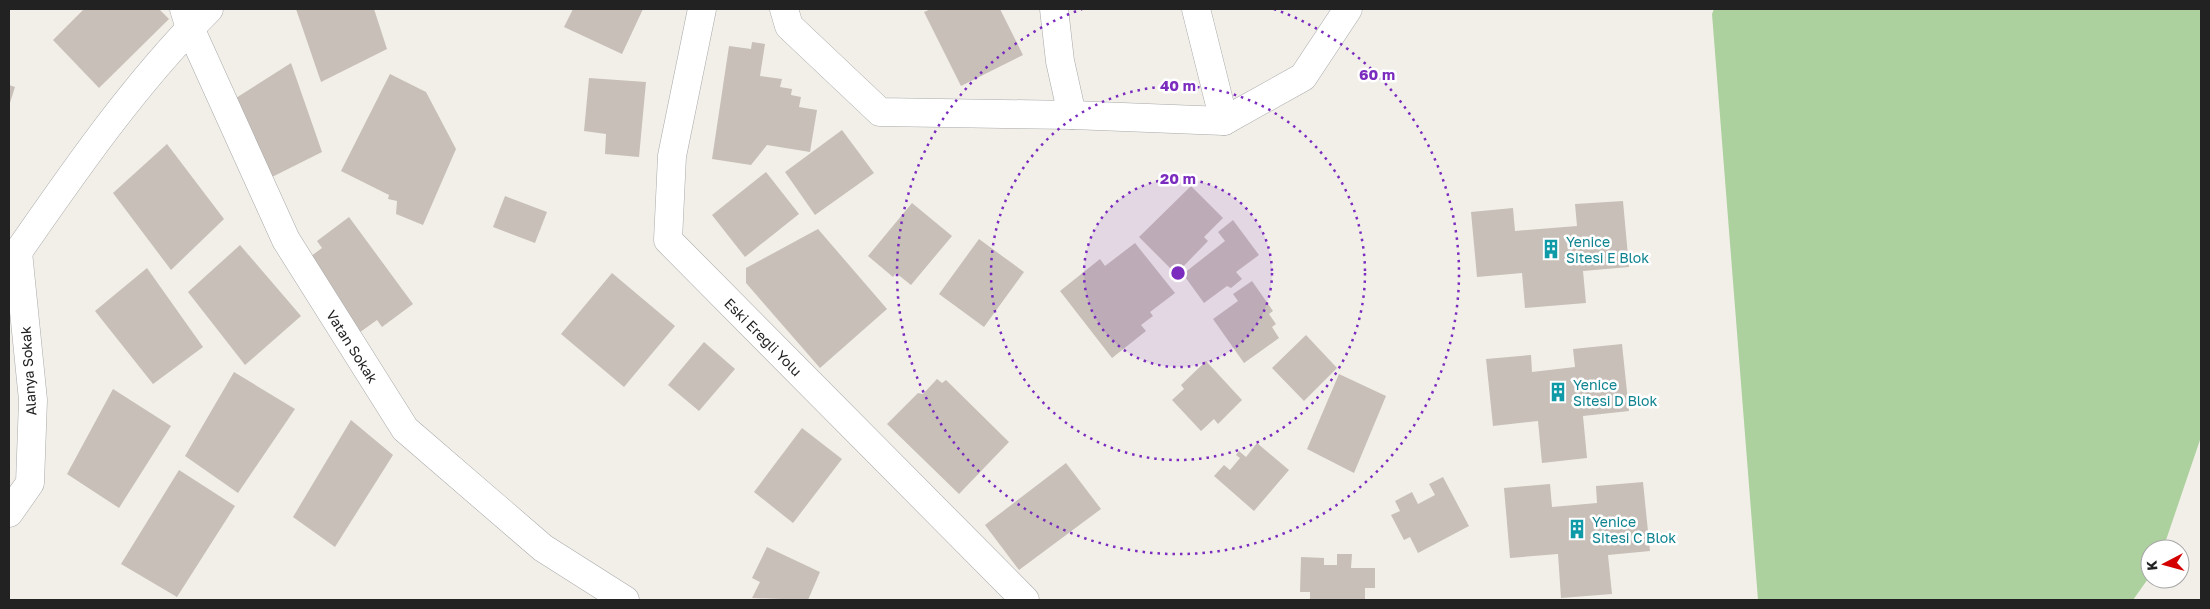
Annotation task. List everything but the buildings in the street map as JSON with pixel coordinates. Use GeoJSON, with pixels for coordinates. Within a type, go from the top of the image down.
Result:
{"type":"FeatureCollection","features":[{"type":"Feature","properties":{"kind":"street"},"geometry":{"type":"LineString","coordinates":[[13,253],[187,18],[209,9]]}},
{"type":"Feature","properties":{"kind":"street","name":"Eski Ereğli Yolu"},"geometry":{"type":"LineString","coordinates":[[702,9],[672,156],[668,240],[1025,600]]}},
{"type":"Feature","properties":{"kind":"street"},"geometry":{"type":"LineString","coordinates":[[784,9],[789,26],[880,112],[1072,115],[1224,121],[1303,77],[1348,9]]}},
{"type":"Feature","properties":{"kind":"street"},"geometry":{"type":"LineString","coordinates":[[1054,9],[1060,61],[1072,115]]}},
{"type":"Feature","properties":{"kind":"street"},"geometry":{"type":"LineString","coordinates":[[1196,9],[1224,121]]}},
{"type":"Feature","properties":{"kind":"street","name":"Vatan Sokak"},"geometry":{"type":"LineString","coordinates":[[187,18],[286,240],[405,429],[543,548],[625,600]]}},
{"type":"Feature","properties":{"kind":"street","name":"Alanya Sokak"},"geometry":{"type":"LineString","coordinates":[[9,513],[30,483],[32,409],[13,253]]}},
{"type":"Feature","properties":{"kind":"green space"},"geometry":{"type":"Polygon","coordinates":[[[1714,9],[2201,9],[2201,437],[2166,539],[2140,539],[2141,589],[2133,600],[1758,600],[1712,14],[1714,9]]]}},
{"type":"Feature","properties":{"kind":"place","name":"Yenice Sitesi E Blok"},"geometry":{"type":"Point","coordinates":[1551,249]}},
{"type":"Feature","properties":{"kind":"place","name":"Yenice Sitesi D Blok"},"geometry":{"type":"Point","coordinates":[1558,392]}},
{"type":"Feature","properties":{"kind":"place","name":"Yenice Sitesi C Blok"},"geometry":{"type":"Point","coordinates":[1577,529]}}]}
